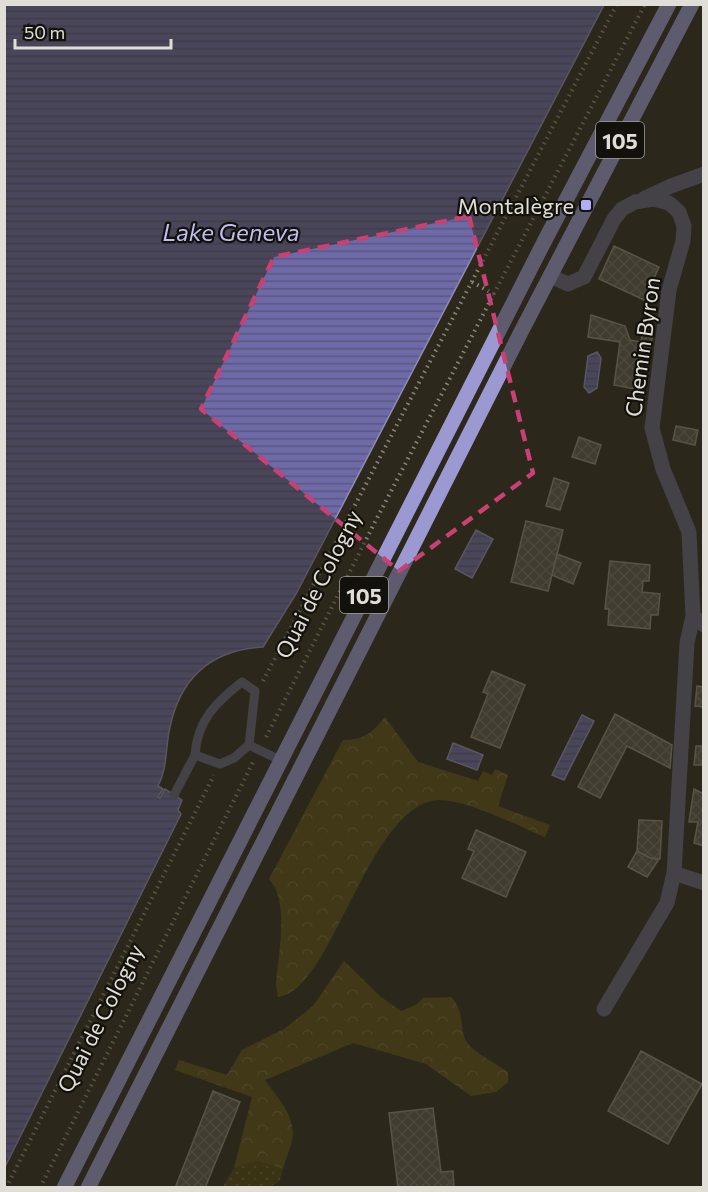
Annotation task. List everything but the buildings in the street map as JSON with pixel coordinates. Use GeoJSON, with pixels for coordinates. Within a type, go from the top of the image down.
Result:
{"type":"FeatureCollection","features":[{"type":"Feature","properties":{"kind":"main road","name":"Quai de Cologny"},"geometry":{"type":"LineString","coordinates":[[64,1188],[526,278],[669,4]]}},
{"type":"Feature","properties":{"kind":"main road","name":"105"},"geometry":{"type":"LineString","coordinates":[[88,1188],[550,276],[692,4]]}},
{"type":"Feature","properties":{"kind":"main road"},"geometry":{"type":"LineString","coordinates":[[526,278],[539,273],[550,276]]}},
{"type":"Feature","properties":{"kind":"street"},"geometry":{"type":"LineString","coordinates":[[550,276],[568,284],[584,277],[618,213],[671,186],[704,174]]}},
{"type":"Feature","properties":{"kind":"street","name":"Chemin Byron"},"geometry":{"type":"LineString","coordinates":[[643,200],[653,199],[669,203],[679,212],[684,226],[683,241],[669,290],[652,428],[663,469],[689,532],[698,620]]}},
{"type":"Feature","properties":{"kind":"street"},"geometry":{"type":"LineString","coordinates":[[604,1009],[668,903],[674,873],[687,643],[698,620]]}},
{"type":"Feature","properties":{"kind":"street"},"geometry":{"type":"LineString","coordinates":[[674,873],[704,883]]}},
{"type":"Feature","properties":{"kind":"lane"},"geometry":{"type":"LineString","coordinates":[[174,795],[195,755],[196,740],[204,719],[218,700],[242,682],[255,691],[249,745],[234,758],[220,764],[195,755]]}},
{"type":"Feature","properties":{"kind":"lane"},"geometry":{"type":"LineString","coordinates":[[249,745],[280,760]]}},
{"type":"Feature","properties":{"kind":"path"},"geometry":{"type":"LineString","coordinates":[[255,691],[264,681],[616,4]]}},
{"type":"Feature","properties":{"kind":"path","name":"Quai de Cologny"},"geometry":{"type":"LineString","coordinates":[[40,1188],[259,750],[645,4]]}},
{"type":"Feature","properties":{"kind":"path"},"geometry":{"type":"LineString","coordinates":[[472,282],[494,294]]}},
{"type":"Feature","properties":{"kind":"path"},"geometry":{"type":"LineString","coordinates":[[6,1188],[220,764]]}},
{"type":"Feature","properties":{"kind":"highlighted area"},"geometry":{"type":"Polygon","coordinates":[[[469,216],[533,473],[399,571],[201,409],[274,257],[469,216]]]}},
{"type":"Feature","properties":{"kind":"shaded area"},"geometry":{"type":"Polygon","coordinates":[[[257,1161],[283,1169],[279,1182],[269,1187],[222,1188],[234,1168],[257,1161]]]}},
{"type":"Feature","properties":{"kind":"green space"},"geometry":{"type":"Polygon","coordinates":[[[385,717],[418,762],[478,781],[483,771],[492,775],[495,769],[508,775],[498,806],[550,825],[545,837],[476,808],[448,801],[437,800],[412,810],[390,833],[370,864],[316,965],[297,987],[278,997],[276,984],[281,914],[275,889],[269,879],[343,740],[357,739],[367,734],[385,717]]]}},
{"type":"Feature","properties":{"kind":"green space"},"geometry":{"type":"Polygon","coordinates":[[[344,961],[381,997],[401,1011],[416,1005],[423,998],[451,997],[459,1009],[465,1040],[482,1056],[508,1072],[508,1082],[496,1092],[471,1096],[426,1064],[353,1043],[265,1080],[285,1108],[292,1123],[292,1141],[283,1169],[257,1161],[234,1168],[252,1097],[175,1070],[179,1060],[227,1075],[242,1050],[284,1029],[313,1006],[344,961]]]}},
{"type":"Feature","properties":{"kind":"water","name":"Lake Geneva"},"geometry":{"type":"Polygon","coordinates":[[[5,5],[604,5],[296,594],[263,647],[245,649],[214,660],[191,680],[182,693],[170,727],[165,765],[158,786],[163,789],[158,797],[160,798],[165,789],[182,800],[178,810],[181,814],[5,1167],[5,5]]]}},
{"type":"Feature","properties":{"kind":"water"},"geometry":{"type":"Polygon","coordinates":[[[597,352],[601,358],[597,388],[589,393],[584,387],[588,356],[597,352]]]}},
{"type":"Feature","properties":{"kind":"water"},"geometry":{"type":"Polygon","coordinates":[[[476,530],[493,539],[472,578],[455,569],[476,530]]]}},
{"type":"Feature","properties":{"kind":"water"},"geometry":{"type":"Polygon","coordinates":[[[582,715],[594,721],[564,780],[552,775],[582,715]]]}},
{"type":"Feature","properties":{"kind":"water"},"geometry":{"type":"Polygon","coordinates":[[[453,743],[483,755],[477,770],[447,759],[453,743]]]}},
{"type":"Feature","properties":{"kind":"place","name":"Montalègre"},"geometry":{"type":"Point","coordinates":[586,205]}}]}
